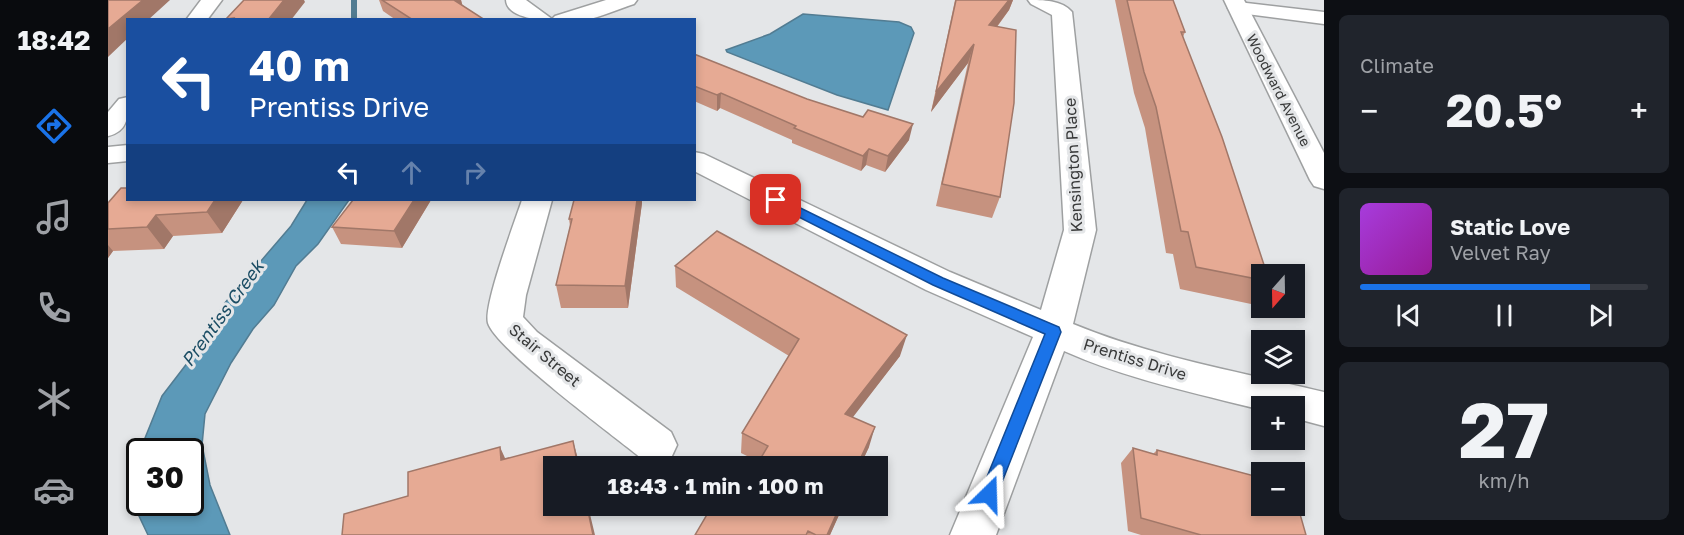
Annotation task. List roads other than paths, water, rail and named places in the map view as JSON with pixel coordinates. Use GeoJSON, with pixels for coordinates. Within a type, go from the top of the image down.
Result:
{"type":"FeatureCollection","features":[{"type":"Feature","properties":{"kind":"street"},"geometry":{"type":"LineString","coordinates":[[198,18],[212,0]]}},
{"type":"Feature","properties":{"kind":"street"},"geometry":{"type":"LineString","coordinates":[[516,0],[516,4],[540,18]]}},
{"type":"Feature","properties":{"kind":"street"},"geometry":{"type":"LineString","coordinates":[[568,18],[627,0]]}},
{"type":"Feature","properties":{"kind":"street","name":"Kensington Place"},"geometry":{"type":"LineString","coordinates":[[1043,2],[1062,12],[1080,230],[1053,332]]}},
{"type":"Feature","properties":{"kind":"street"},"geometry":{"type":"LineString","coordinates":[[1236,4],[1324,18]]}},
{"type":"Feature","properties":{"kind":"street","name":"Woodward Avenue"},"geometry":{"type":"LineString","coordinates":[[1236,4],[1324,180]]}},
{"type":"Feature","properties":{"kind":"street"},"geometry":{"type":"LineString","coordinates":[[108,128],[126,106]]}},
{"type":"Feature","properties":{"kind":"street","name":"Prentiss Drive"},"geometry":{"type":"LineString","coordinates":[[696,161],[938,281],[1101,351],[1154,367],[1324,409]]}},
{"type":"Feature","properties":{"kind":"street","name":"Stair Street"},"geometry":{"type":"LineString","coordinates":[[537,201],[509,295],[505,321],[524,342],[656,445]]}},
{"type":"Feature","properties":{"kind":"street"},"geometry":{"type":"LineString","coordinates":[[973,535],[1053,332]]}},
{"type":"Feature","properties":{"kind":"water"},"geometry":{"type":"Polygon","coordinates":[[[803,14],[899,22],[911,27],[914,33],[888,110],[837,95],[726,50],[770,34],[803,14]]]}},
{"type":"Feature","properties":{"kind":"water"},"geometry":{"type":"Polygon","coordinates":[[[306,201],[348,201],[318,244],[296,266],[274,305],[253,329],[231,363],[205,414],[203,438],[145,438],[162,396],[198,349],[224,304],[291,226],[306,201]]]}},
{"type":"Feature","properties":{"kind":"water"},"geometry":{"type":"Polygon","coordinates":[[[204,455],[210,485],[230,535],[148,535],[139,516],[204,516],[204,455]]]}},
{"type":"Feature","properties":{"kind":"waterway","name":"Prentiss Creek"},"geometry":{"type":"LineString","coordinates":[[354,0],[354,18]]}}]}
